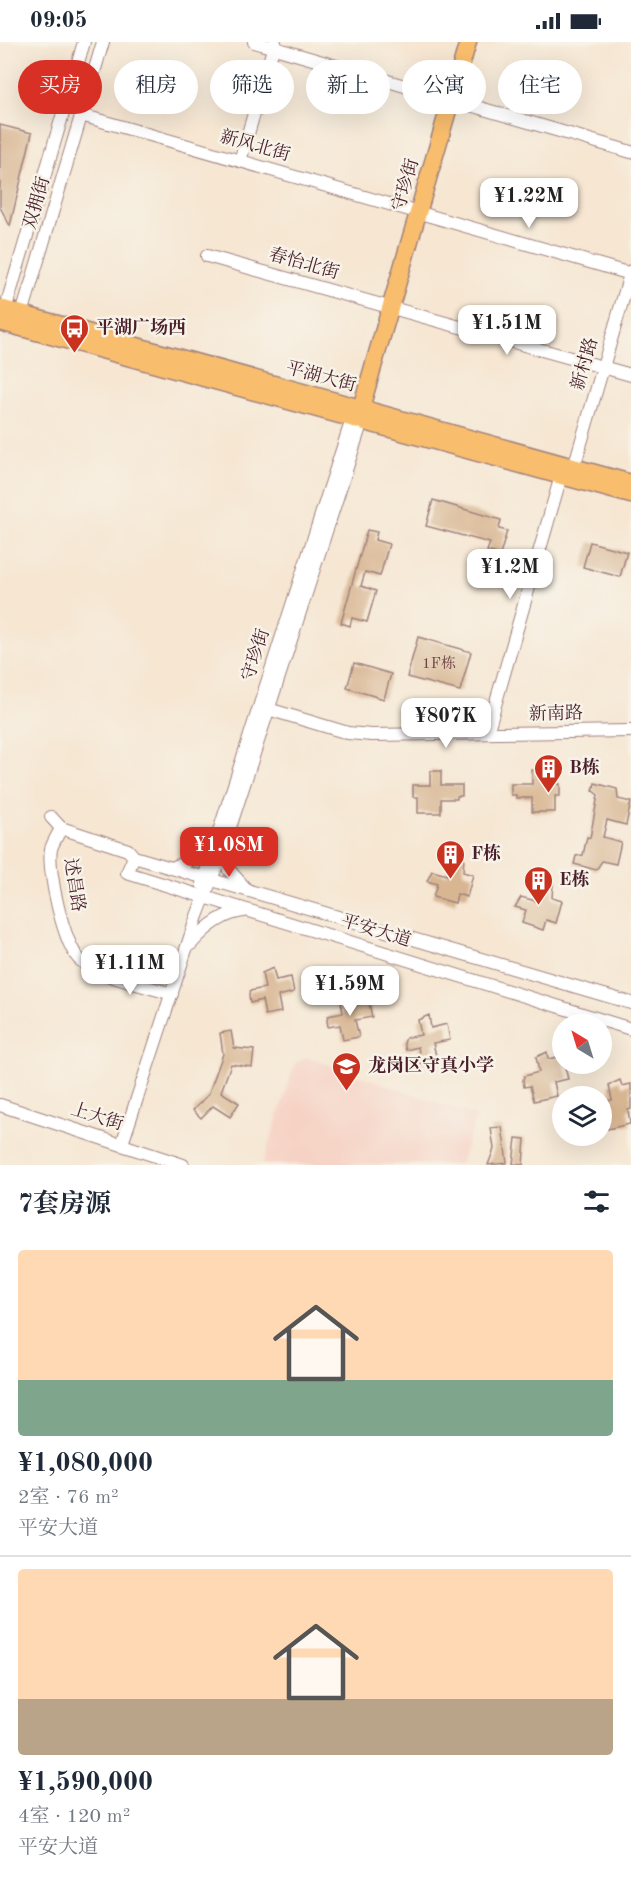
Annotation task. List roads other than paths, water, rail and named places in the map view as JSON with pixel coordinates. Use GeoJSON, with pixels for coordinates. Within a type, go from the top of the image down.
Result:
{"type":"FeatureCollection","features":[{"type":"Feature","properties":{"kind":"main road","name":"守珍街"},"geometry":{"type":"LineString","coordinates":[[463,60],[468,42]]}},
{"type":"Feature","properties":{"kind":"main road","name":"守珍街"},"geometry":{"type":"LineString","coordinates":[[359,416],[447,114]]}},
{"type":"Feature","properties":{"kind":"main road","name":"平湖大街"},"geometry":{"type":"LineString","coordinates":[[2,315],[22,314],[359,416]]}},
{"type":"Feature","properties":{"kind":"main road","name":"平湖大街"},"geometry":{"type":"LineString","coordinates":[[2,315],[359,416],[568,471],[631,483]]}},
{"type":"Feature","properties":{"kind":"main road","name":"平湖大街"},"geometry":{"type":"LineString","coordinates":[[568,471],[631,495]]}},
{"type":"Feature","properties":{"kind":"street","name":"双拥街"},"geometry":{"type":"LineString","coordinates":[[2,315],[84,42]]}},
{"type":"Feature","properties":{"kind":"street","name":"双拥街"},"geometry":{"type":"LineString","coordinates":[[22,314],[103,42]]}},
{"type":"Feature","properties":{"kind":"street"},"geometry":{"type":"LineString","coordinates":[[254,42],[274,45],[402,84]]}},
{"type":"Feature","properties":{"kind":"street"},"geometry":{"type":"LineString","coordinates":[[240,161],[274,45]]}},
{"type":"Feature","properties":{"kind":"street"},"geometry":{"type":"LineString","coordinates":[[486,109],[631,152]]}},
{"type":"Feature","properties":{"kind":"street","name":"新风北街"},"geometry":{"type":"LineString","coordinates":[[81,115],[631,273]]}},
{"type":"Feature","properties":{"kind":"street","name":"春怡北街"},"geometry":{"type":"LineString","coordinates":[[207,256],[631,375]]}},
{"type":"Feature","properties":{"kind":"street","name":"新村路"},"geometry":{"type":"LineString","coordinates":[[487,733],[631,273]]}},
{"type":"Feature","properties":{"kind":"street","name":"守珍街"},"geometry":{"type":"LineString","coordinates":[[220,843],[268,709],[359,416]]}},
{"type":"Feature","properties":{"kind":"street","name":"守珍街"},"geometry":{"type":"LineString","coordinates":[[122,1144],[359,416]]}},
{"type":"Feature","properties":{"kind":"street","name":"新南路"},"geometry":{"type":"LineString","coordinates":[[268,709],[356,734],[631,730]]}},
{"type":"Feature","properties":{"kind":"street"},"geometry":{"type":"LineString","coordinates":[[51,817],[60,828]]}},
{"type":"Feature","properties":{"kind":"street","name":"平安大道"},"geometry":{"type":"LineString","coordinates":[[60,828],[128,849],[134,857],[631,1003]]}},
{"type":"Feature","properties":{"kind":"street","name":"述昌路"},"geometry":{"type":"LineString","coordinates":[[60,828],[51,850],[59,916],[73,952],[81,962],[99,970],[172,994]]}},
{"type":"Feature","properties":{"kind":"street"},"geometry":{"type":"LineString","coordinates":[[172,868],[220,843],[229,870],[249,891]]}},
{"type":"Feature","properties":{"kind":"street","name":"平安大道"},"geometry":{"type":"LineString","coordinates":[[134,857],[127,873],[631,1029]]}},
{"type":"Feature","properties":{"kind":"street"},"geometry":{"type":"LineString","coordinates":[[186,949],[212,924],[235,912],[248,911]]}},
{"type":"Feature","properties":{"kind":"street","name":"上大街"},"geometry":{"type":"LineString","coordinates":[[0,1105],[183,1165]]}},
{"type":"Feature","properties":{"kind":"place","name":"平湖广场西"},"geometry":{"type":"Point","coordinates":[75,354]}},
{"type":"Feature","properties":{"kind":"place","name":"B栋"},"geometry":{"type":"Point","coordinates":[548,794]}},
{"type":"Feature","properties":{"kind":"place","name":"F栋"},"geometry":{"type":"Point","coordinates":[450,880]}},
{"type":"Feature","properties":{"kind":"place","name":"E栋"},"geometry":{"type":"Point","coordinates":[538,906]}},
{"type":"Feature","properties":{"kind":"place","name":"龙岗区守真小学"},"geometry":{"type":"Point","coordinates":[347,1092]}}]}
